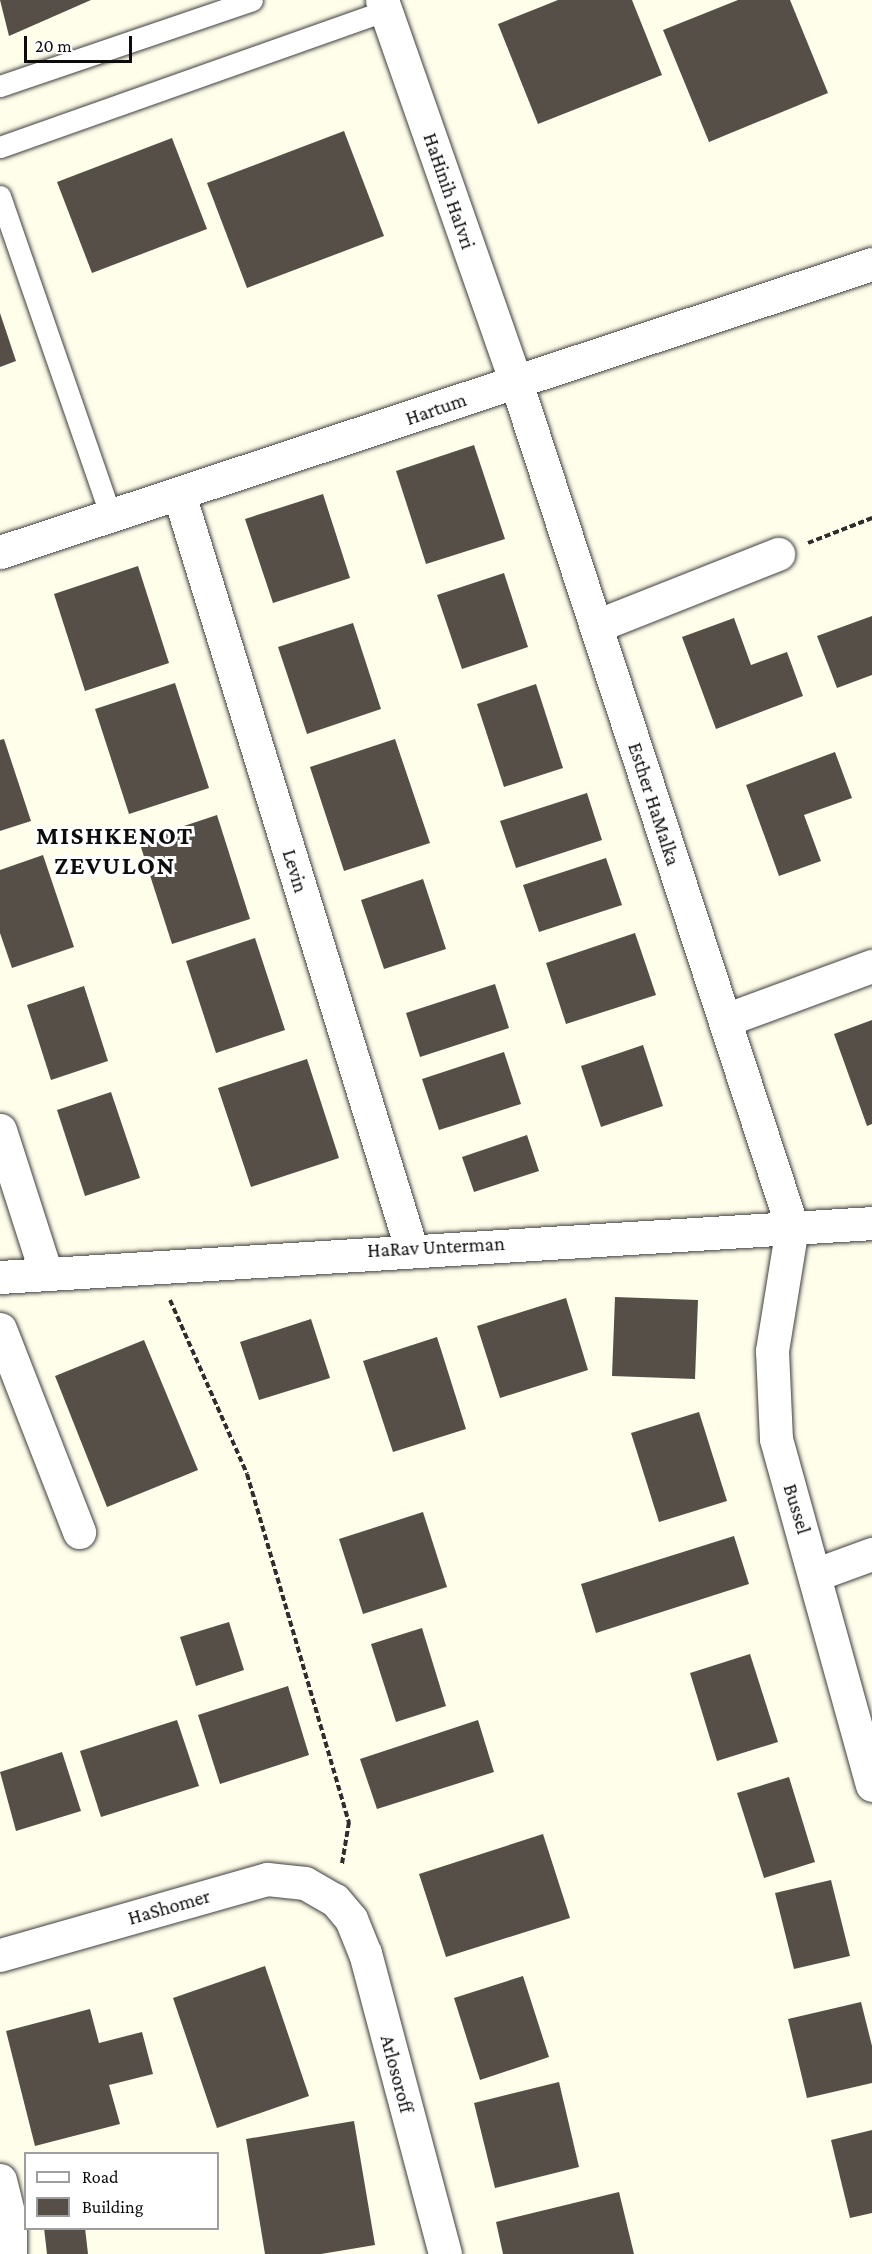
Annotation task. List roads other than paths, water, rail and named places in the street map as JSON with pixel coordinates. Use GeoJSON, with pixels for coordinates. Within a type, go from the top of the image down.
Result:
{"type":"FeatureCollection","features":[{"type":"Feature","properties":{"kind":"street","name":"HaHinih HaIvri"},"geometry":{"type":"LineString","coordinates":[[384,5],[516,382]]}},
{"type":"Feature","properties":{"kind":"street","name":"Hartum"},"geometry":{"type":"LineString","coordinates":[[0,552],[872,264]]}},
{"type":"Feature","properties":{"kind":"street","name":"Esther HaMalka"},"geometry":{"type":"LineString","coordinates":[[516,382],[792,1227]]}},
{"type":"Feature","properties":{"kind":"street","name":"Levin"},"geometry":{"type":"LineString","coordinates":[[179,494],[411,1248]]}},
{"type":"Feature","properties":{"kind":"street"},"geometry":{"type":"LineString","coordinates":[[596,626],[778,554]]}},
{"type":"Feature","properties":{"kind":"street"},"geometry":{"type":"LineString","coordinates":[[724,1020],[872,966]]}},
{"type":"Feature","properties":{"kind":"street"},"geometry":{"type":"LineString","coordinates":[[0,1130],[46,1273]]}},
{"type":"Feature","properties":{"kind":"street","name":"HaRav Unterman"},"geometry":{"type":"LineString","coordinates":[[0,1277],[411,1248],[872,1223]]}},
{"type":"Feature","properties":{"kind":"street","name":"Bussel"},"geometry":{"type":"LineString","coordinates":[[792,1227],[772,1351],[776,1439],[817,1574],[872,1785]]}},
{"type":"Feature","properties":{"kind":"street"},"geometry":{"type":"LineString","coordinates":[[0,1329],[79,1532]]}},
{"type":"Feature","properties":{"kind":"street"},"geometry":{"type":"LineString","coordinates":[[817,1574],[872,1554]]}},
{"type":"Feature","properties":{"kind":"street","name":"HaShomer"},"geometry":{"type":"LineString","coordinates":[[0,1955],[267,1880],[306,1882],[335,1900]]}},
{"type":"Feature","properties":{"kind":"street","name":"Arlosoroff"},"geometry":{"type":"LineString","coordinates":[[335,1900],[351,1918],[365,1953],[445,2254]]}},
{"type":"Feature","properties":{"kind":"street"},"geometry":{"type":"LineString","coordinates":[[0,2180],[10,2220],[10,2254]]}},
{"type":"Feature","properties":{"kind":"lane"},"geometry":{"type":"LineString","coordinates":[[0,86],[252,0]]}},
{"type":"Feature","properties":{"kind":"lane"},"geometry":{"type":"LineString","coordinates":[[0,147],[384,5]]}},
{"type":"Feature","properties":{"kind":"lane"},"geometry":{"type":"LineString","coordinates":[[0,196],[111,516]]}},
{"type":"Feature","properties":{"kind":"district","name":"MISHKENOT ZEVULON"},"geometry":{"type":"Point","coordinates":[115,851]}}]}
